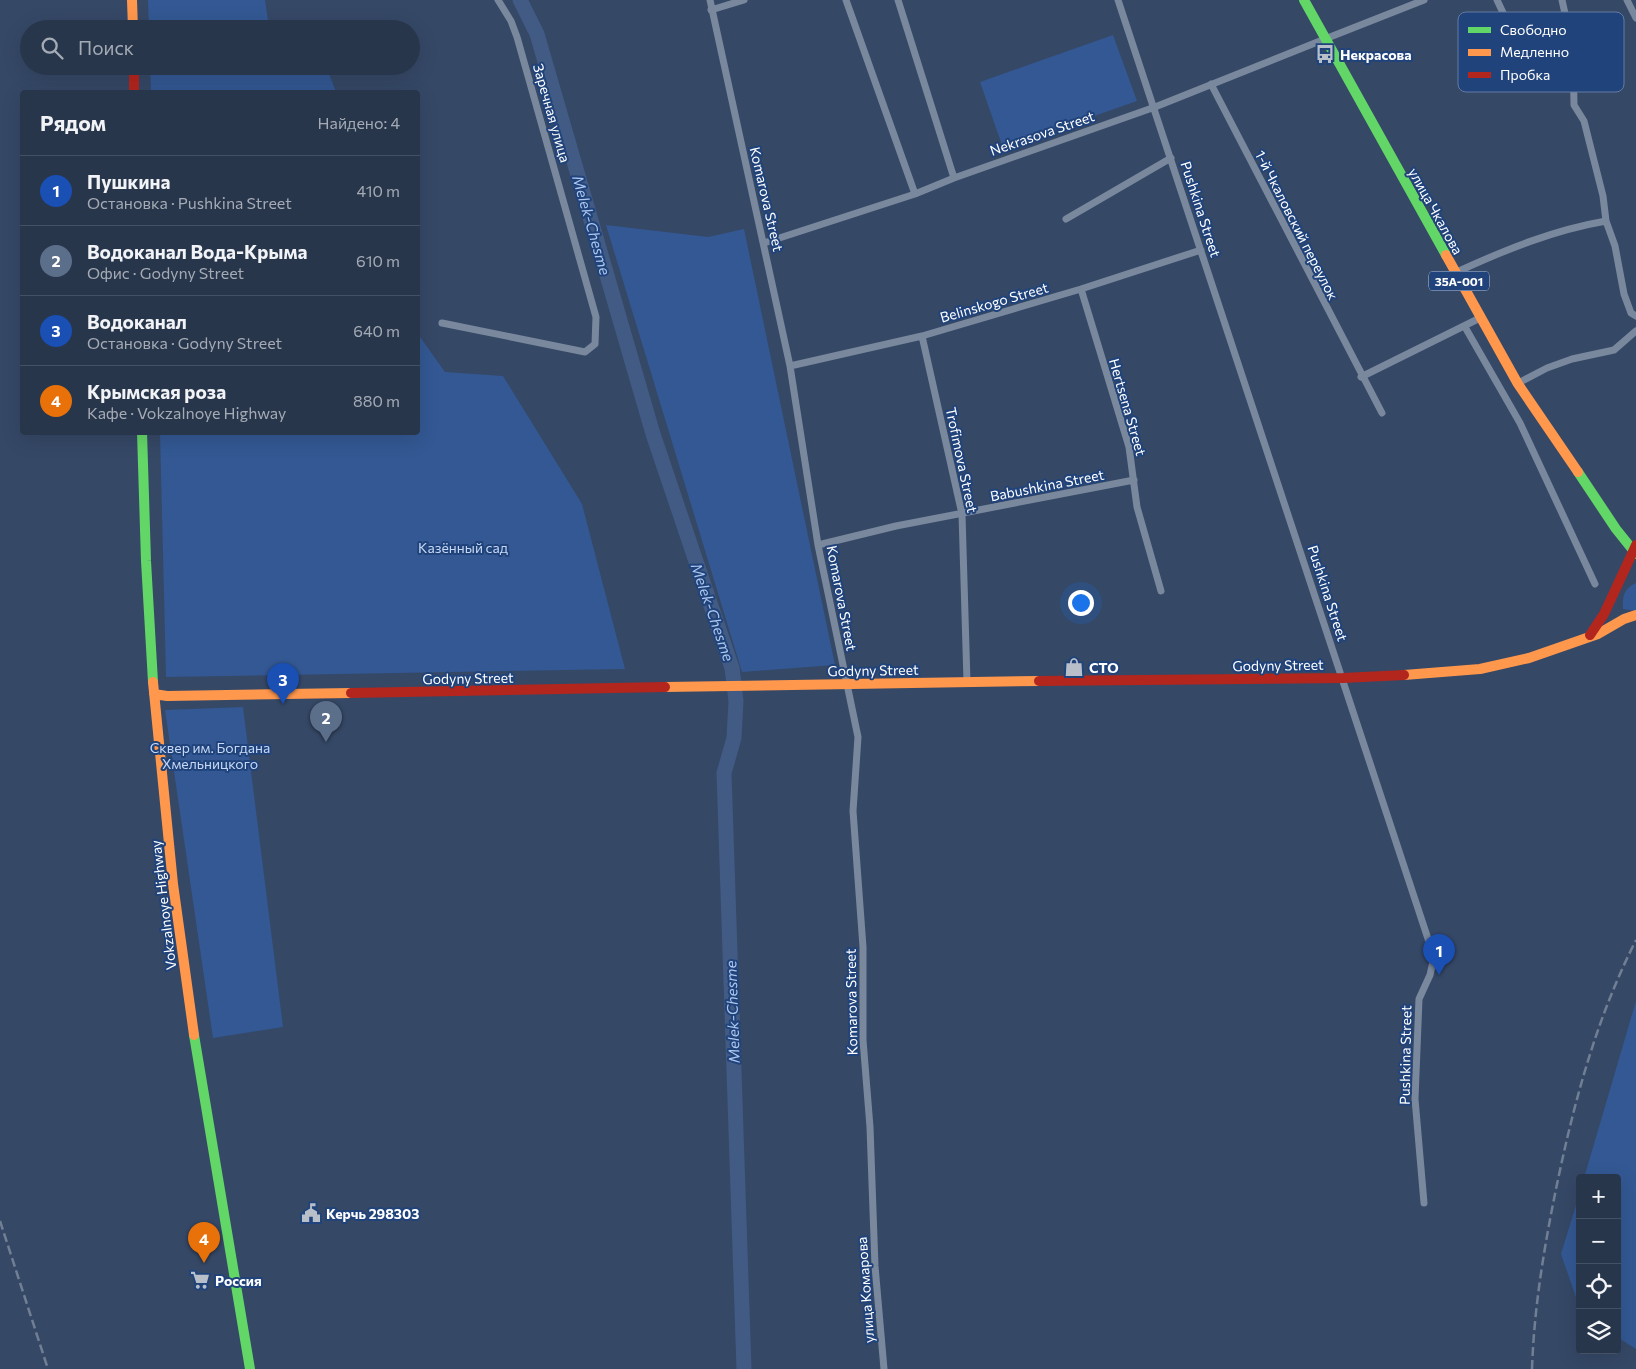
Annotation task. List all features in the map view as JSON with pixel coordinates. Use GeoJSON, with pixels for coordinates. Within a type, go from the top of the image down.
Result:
{"type":"FeatureCollection","features":[{"type":"Feature","properties":{"kind":"main road"},"geometry":{"type":"LineString","coordinates":[[132,0],[133,20]]}},
{"type":"Feature","properties":{"kind":"main road","name":"улица Чкалова"},"geometry":{"type":"LineString","coordinates":[[1304,0],[1520,382],[1616,528],[1635,548]]}},
{"type":"Feature","properties":{"kind":"main road","name":"улица Чкалова"},"geometry":{"type":"LineString","coordinates":[[1309,0],[1327,38]]}},
{"type":"Feature","properties":{"kind":"main road"},"geometry":{"type":"LineString","coordinates":[[134,75],[134,90]]}},
{"type":"Feature","properties":{"kind":"main road","name":"Vokzalnoye Highway"},"geometry":{"type":"LineString","coordinates":[[142,435],[143,496],[154,694],[181,948],[250,1369]]}},
{"type":"Feature","properties":{"kind":"main road"},"geometry":{"type":"LineString","coordinates":[[1587,638],[1606,613],[1635,548]]}},
{"type":"Feature","properties":{"kind":"main road","name":"Godyny Street"},"geometry":{"type":"LineString","coordinates":[[154,694],[167,696],[726,688],[967,682],[1343,678],[1430,674],[1480,669],[1543,654],[1587,638],[1636,615]]}},
{"type":"Feature","properties":{"kind":"street","name":"Заречная улица"},"geometry":{"type":"LineString","coordinates":[[442,323],[585,352],[596,344],[596,317],[517,37],[511,21],[498,0]]}},
{"type":"Feature","properties":{"kind":"street","name":"Komarova Street"},"geometry":{"type":"LineString","coordinates":[[710,0],[790,366],[818,545],[858,737],[853,811],[863,947],[862,1040],[870,1127],[875,1266],[884,1369]]}},
{"type":"Feature","properties":{"kind":"street"},"geometry":{"type":"LineString","coordinates":[[711,10],[744,0]]}},
{"type":"Feature","properties":{"kind":"street"},"geometry":{"type":"LineString","coordinates":[[846,0],[915,194]]}},
{"type":"Feature","properties":{"kind":"street"},"geometry":{"type":"LineString","coordinates":[[898,0],[954,178]]}},
{"type":"Feature","properties":{"kind":"street","name":"Pushkina Street"},"geometry":{"type":"LineString","coordinates":[[1118,0],[1127,31],[1155,106],[1434,956],[1430,975],[1422,987],[1419,999],[1415,1099],[1424,1204]]}},
{"type":"Feature","properties":{"kind":"street","name":"Nekrasova Street"},"geometry":{"type":"LineString","coordinates":[[764,243],[915,194],[954,178],[1155,106],[1424,0]]}},
{"type":"Feature","properties":{"kind":"street"},"geometry":{"type":"LineString","coordinates":[[1497,0],[1503,12]]}},
{"type":"Feature","properties":{"kind":"street"},"geometry":{"type":"LineString","coordinates":[[1627,0],[1636,18]]}},
{"type":"Feature","properties":{"kind":"street","name":"1-й Чкаловский переулок"},"geometry":{"type":"LineString","coordinates":[[1211,84],[1361,377],[1382,413]]}},
{"type":"Feature","properties":{"kind":"street"},"geometry":{"type":"LineString","coordinates":[[1574,92],[1574,105],[1584,121],[1603,196],[1606,221],[1616,246],[1624,294],[1631,313],[1636,316]]}},
{"type":"Feature","properties":{"kind":"street"},"geometry":{"type":"LineString","coordinates":[[1066,219],[1172,158]]}},
{"type":"Feature","properties":{"kind":"street"},"geometry":{"type":"LineString","coordinates":[[1457,272],[1525,242],[1570,228],[1606,221]]}},
{"type":"Feature","properties":{"kind":"street","name":"Belinskogo Street"},"geometry":{"type":"LineString","coordinates":[[790,366],[922,336],[1081,289],[1201,250]]}},
{"type":"Feature","properties":{"kind":"street","name":"Hertsena Street"},"geometry":{"type":"LineString","coordinates":[[1081,289],[1129,447],[1137,507],[1161,591]]}},
{"type":"Feature","properties":{"kind":"street"},"geometry":{"type":"LineString","coordinates":[[1361,377],[1483,317]]}},
{"type":"Feature","properties":{"kind":"street"},"geometry":{"type":"LineString","coordinates":[[1465,327],[1520,423],[1595,584]]}},
{"type":"Feature","properties":{"kind":"street"},"geometry":{"type":"LineString","coordinates":[[1520,382],[1546,368],[1572,359],[1614,350],[1636,331]]}},
{"type":"Feature","properties":{"kind":"street","name":"Trofimova Street"},"geometry":{"type":"LineString","coordinates":[[922,336],[962,514],[967,682]]}},
{"type":"Feature","properties":{"kind":"street","name":"Babushkina Street"},"geometry":{"type":"LineString","coordinates":[[818,545],[896,526],[1134,480]]}},
{"type":"Feature","properties":{"kind":"green space"},"geometry":{"type":"Polygon","coordinates":[[[148,0],[265,0],[268,20],[149,20],[148,0]]]}},
{"type":"Feature","properties":{"kind":"green space"},"geometry":{"type":"Polygon","coordinates":[[[1113,35],[1137,101],[1003,148],[980,82],[1113,35]]]}},
{"type":"Feature","properties":{"kind":"green space"},"geometry":{"type":"Polygon","coordinates":[[[150,75],[329,75],[335,90],[151,90],[150,75]]]}},
{"type":"Feature","properties":{"kind":"green space"},"geometry":{"type":"Polygon","coordinates":[[[606,225],[708,237],[744,229],[835,665],[742,672],[606,225]]]}},
{"type":"Feature","properties":{"kind":"green space","name":"Казённый сад"},"geometry":{"type":"Polygon","coordinates":[[[420,337],[445,372],[503,376],[582,504],[625,669],[166,677],[160,435],[420,435],[420,337]]]}},
{"type":"Feature","properties":{"kind":"green space"},"geometry":{"type":"Polygon","coordinates":[[[1636,583],[1636,611],[1623,609],[1626,590],[1636,583]]]}},
{"type":"Feature","properties":{"kind":"green space","name":"Сквер им. Богдана Хмельницкого"},"geometry":{"type":"Polygon","coordinates":[[[243,707],[283,1027],[213,1038],[165,710],[243,707]]]}},
{"type":"Feature","properties":{"kind":"green space"},"geometry":{"type":"Polygon","coordinates":[[[1636,1001],[1636,1349],[1621,1340],[1621,1174],[1585,1174],[1636,1001]]]}},
{"type":"Feature","properties":{"kind":"green space"},"geometry":{"type":"Polygon","coordinates":[[[1576,1205],[1576,1297],[1561,1254],[1576,1205]]]}},
{"type":"Feature","properties":{"kind":"waterway","name":"Melek-Chesme"},"geometry":{"type":"LineString","coordinates":[[520,0],[537,34],[653,434],[732,668],[736,701],[734,738],[724,773],[744,1369]]}},
{"type":"Feature","properties":{"kind":"railway"},"geometry":{"type":"LineString","coordinates":[[1532,1369],[1537,1301],[1544,1256],[1570,1125],[1588,1062],[1609,1000],[1636,940]]}},
{"type":"Feature","properties":{"kind":"railway"},"geometry":{"type":"LineString","coordinates":[[0,1221],[48,1369]]}},
{"type":"Feature","properties":{"kind":"traffic: fast"},"geometry":{"type":"LineString","coordinates":[[1304,0],[1446,255]]}},
{"type":"Feature","properties":{"kind":"traffic: fast"},"geometry":{"type":"LineString","coordinates":[[142,435],[146,561],[153,682]]}},
{"type":"Feature","properties":{"kind":"traffic: fast"},"geometry":{"type":"LineString","coordinates":[[1578,472],[1616,529],[1636,554]]}},
{"type":"Feature","properties":{"kind":"traffic: fast"},"geometry":{"type":"LineString","coordinates":[[194,1035],[250,1369]]}},
{"type":"Feature","properties":{"kind":"traffic: slow"},"geometry":{"type":"LineString","coordinates":[[132,0],[133,20]]}},
{"type":"Feature","properties":{"kind":"traffic: slow"},"geometry":{"type":"LineString","coordinates":[[1446,255],[1518,384],[1578,472]]}},
{"type":"Feature","properties":{"kind":"traffic: slow"},"geometry":{"type":"LineString","coordinates":[[1404,675],[1480,669],[1529,658],[1598,634],[1624,619],[1636,615]]}},
{"type":"Feature","properties":{"kind":"traffic: slow"},"geometry":{"type":"LineString","coordinates":[[665,687],[1039,681]]}},
{"type":"Feature","properties":{"kind":"traffic: slow"},"geometry":{"type":"LineString","coordinates":[[153,682],[173,884],[194,1035]]}},
{"type":"Feature","properties":{"kind":"traffic: slow"},"geometry":{"type":"LineString","coordinates":[[154,694],[167,696],[351,693]]}},
{"type":"Feature","properties":{"kind":"traffic: jam"},"geometry":{"type":"LineString","coordinates":[[134,75],[134,90]]}},
{"type":"Feature","properties":{"kind":"traffic: jam"},"geometry":{"type":"LineString","coordinates":[[1590,635],[1604,614],[1636,545]]}},
{"type":"Feature","properties":{"kind":"traffic: jam"},"geometry":{"type":"LineString","coordinates":[[1039,681],[1343,678],[1404,675]]}},
{"type":"Feature","properties":{"kind":"traffic: jam"},"geometry":{"type":"LineString","coordinates":[[351,693],[665,687]]}},
{"type":"Feature","properties":{"kind":"place","name":"Некрасова"},"geometry":{"type":"Point","coordinates":[1325,54]}},
{"type":"Feature","properties":{"kind":"place","name":"СТО"},"geometry":{"type":"Point","coordinates":[1074,667]}},
{"type":"Feature","properties":{"kind":"place","name":"Водоканал"},"geometry":{"type":"Point","coordinates":[283,704]}},
{"type":"Feature","properties":{"kind":"place","name":"Водоканал Вода-Крыма"},"geometry":{"type":"Point","coordinates":[326,742]}},
{"type":"Feature","properties":{"kind":"place","name":"Пушкина"},"geometry":{"type":"Point","coordinates":[1439,975]}},
{"type":"Feature","properties":{"kind":"place","name":"Керчь 298303"},"geometry":{"type":"Point","coordinates":[311,1213]}},
{"type":"Feature","properties":{"kind":"place","name":"Крымская роза"},"geometry":{"type":"Point","coordinates":[204,1263]}},
{"type":"Feature","properties":{"kind":"place","name":"Россия"},"geometry":{"type":"Point","coordinates":[200,1280]}}]}
